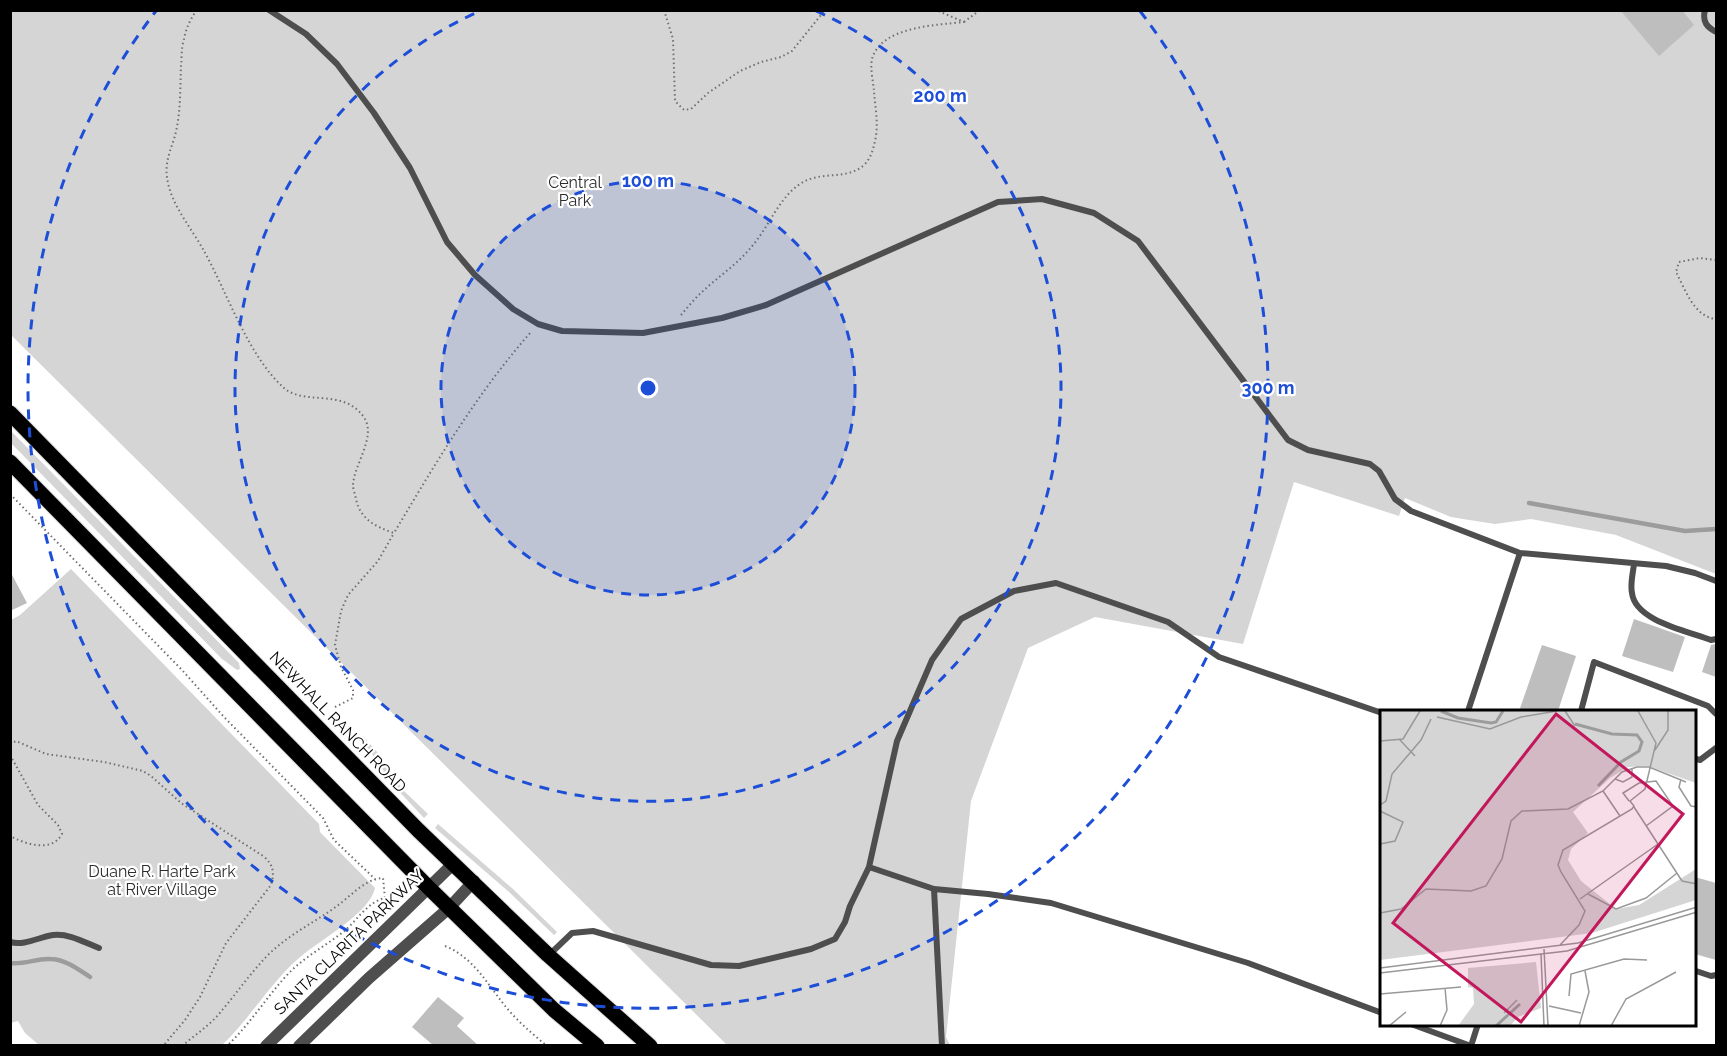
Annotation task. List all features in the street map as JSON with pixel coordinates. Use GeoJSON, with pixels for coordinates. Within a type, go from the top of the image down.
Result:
{"type":"FeatureCollection","features":[{"type":"Feature","properties":{"kind":"main road","name":"NEWHALL RANCH ROAD"},"geometry":{"type":"LineString","coordinates":[[10,413],[418,830],[474,881],[548,955],[650,1046]]}},
{"type":"Feature","properties":{"kind":"main road"},"geometry":{"type":"LineString","coordinates":[[10,462],[449,908],[554,1010],[597,1046]]}},
{"type":"Feature","properties":{"kind":"street","name":"SANTA CLARITA PARKWAY"},"geometry":{"type":"LineString","coordinates":[[266,1046],[454,863]]}},
{"type":"Feature","properties":{"kind":"street"},"geometry":{"type":"LineString","coordinates":[[299,1046],[369,978],[449,908],[474,881]]}},
{"type":"Feature","properties":{"kind":"lane"},"geometry":{"type":"LineString","coordinates":[[269,10],[306,34],[337,64],[374,113],[410,168],[447,242],[474,275],[513,309],[538,324],[562,331],[643,333],[722,318],[766,305],[998,202],[1042,199],[1094,213],[1138,241],[1288,440],[1308,450],[1370,464],[1379,471],[1395,499],[1411,511],[1520,553],[1666,566],[1716,581]]}},
{"type":"Feature","properties":{"kind":"lane"},"geometry":{"type":"LineString","coordinates":[[1705,10],[1705,23],[1708,28],[1716,32]]}},
{"type":"Feature","properties":{"kind":"lane"},"geometry":{"type":"LineString","coordinates":[[1468,710],[1520,553]]}},
{"type":"Feature","properties":{"kind":"lane"},"geometry":{"type":"LineString","coordinates":[[1634,564],[1631,591],[1636,603],[1646,616],[1711,640],[1716,639]]}},
{"type":"Feature","properties":{"kind":"lane"},"geometry":{"type":"LineString","coordinates":[[548,955],[572,933],[593,931],[711,965],[739,966],[811,949],[835,939],[869,867],[897,741],[932,660],[961,619],[1014,591],[1056,583],[1168,622],[1219,657],[1380,712]]}},
{"type":"Feature","properties":{"kind":"lane"},"geometry":{"type":"LineString","coordinates":[[1581,710],[1594,662],[1708,706],[1716,714]]}},
{"type":"Feature","properties":{"kind":"lane"},"geometry":{"type":"LineString","coordinates":[[1697,759],[1700,760],[1716,748]]}},
{"type":"Feature","properties":{"kind":"lane"},"geometry":{"type":"LineString","coordinates":[[869,867],[934,889],[1051,903],[1248,963],[1380,1013]]}},
{"type":"Feature","properties":{"kind":"lane"},"geometry":{"type":"LineString","coordinates":[[934,889],[942,1046]]}},
{"type":"Feature","properties":{"kind":"lane"},"geometry":{"type":"LineString","coordinates":[[10,942],[29,942],[52,935],[66,936],[99,948]]}},
{"type":"Feature","properties":{"kind":"lane"},"geometry":{"type":"LineString","coordinates":[[1697,972],[1711,976],[1716,975]]}},
{"type":"Feature","properties":{"kind":"lane"},"geometry":{"type":"LineString","coordinates":[[1416,1026],[1471,1046],[1477,1026]]}},
{"type":"Feature","properties":{"kind":"path"},"geometry":{"type":"LineString","coordinates":[[197,10],[192,16],[183,41],[178,118],[165,166],[172,196],[205,253],[245,332],[276,379],[287,390],[298,395],[336,399],[354,407],[364,417],[368,430],[353,486],[358,506],[368,520],[377,527],[394,533]]}},
{"type":"Feature","properties":{"kind":"path"},"geometry":{"type":"LineString","coordinates":[[664,10],[673,39],[675,101],[684,110],[692,109],[708,93],[740,71],[792,51],[825,10]]}},
{"type":"Feature","properties":{"kind":"path"},"geometry":{"type":"LineString","coordinates":[[936,10],[964,22]]}},
{"type":"Feature","properties":{"kind":"path"},"geometry":{"type":"LineString","coordinates":[[669,328],[702,292],[753,246],[788,195],[800,184],[813,177],[832,174],[849,175],[864,165],[871,155],[877,131],[872,58],[882,43],[898,34],[921,27],[964,22],[980,10]]}},
{"type":"Feature","properties":{"kind":"path"},"geometry":{"type":"LineString","coordinates":[[1716,260],[1700,258],[1679,262],[1676,272],[1696,310],[1711,319],[1716,319]]}},
{"type":"Feature","properties":{"kind":"path"},"geometry":{"type":"LineString","coordinates":[[335,707],[353,698],[353,690],[341,667],[335,645],[341,611],[348,595],[378,561],[432,468],[508,357],[538,324]]}},
{"type":"Feature","properties":{"kind":"path"},"geometry":{"type":"LineString","coordinates":[[10,494],[323,818],[334,840],[375,879]]}},
{"type":"Feature","properties":{"kind":"path"},"geometry":{"type":"LineString","coordinates":[[10,744],[16,741],[46,754],[104,762],[143,771],[181,803],[263,856],[273,868],[271,885],[237,926],[217,958],[200,997],[185,1020],[163,1046]]}},
{"type":"Feature","properties":{"kind":"path"},"geometry":{"type":"LineString","coordinates":[[10,755],[38,805],[58,825],[62,834],[59,839],[48,845],[33,845],[10,836]]}},
{"type":"Feature","properties":{"kind":"path"},"geometry":{"type":"LineString","coordinates":[[182,1046],[223,1010],[248,975],[279,945],[367,882],[383,878],[386,898],[376,900],[342,933],[307,956],[282,981],[227,1046]]}},
{"type":"Feature","properties":{"kind":"path"},"geometry":{"type":"LineString","coordinates":[[445,946],[460,952],[478,969],[512,1014],[547,1046]]}},
{"type":"Feature","properties":{"kind":"green space","name":"Central Park"},"geometry":{"type":"Polygon","coordinates":[[[10,11],[1716,11],[1716,574],[1616,535],[1531,519],[1495,524],[1451,517],[1405,498],[1399,516],[1294,482],[1243,644],[1095,617],[1028,648],[971,801],[946,1037],[950,1045],[727,1045],[11,335],[10,11]]]}},
{"type":"Feature","properties":{"kind":"green space"},"geometry":{"type":"Polygon","coordinates":[[[10,430],[239,663],[240,669],[237,670],[222,659],[11,443],[10,430]]]}},
{"type":"Feature","properties":{"kind":"green space","name":"Duane R. Harte Park at River Village"},"geometry":{"type":"Polygon","coordinates":[[[71,569],[319,824],[320,832],[375,888],[372,897],[356,915],[305,953],[282,974],[222,1045],[39,1045],[25,1033],[18,1021],[11,1023],[11,620],[20,615],[71,569]]]}},
{"type":"Feature","properties":{"kind":"green space"},"geometry":{"type":"Polygon","coordinates":[[[363,736],[378,753],[403,790],[428,814],[424,818],[394,786],[372,754],[359,740],[363,736]]]}},
{"type":"Feature","properties":{"kind":"green space"},"geometry":{"type":"Polygon","coordinates":[[[438,824],[513,889],[557,932],[554,935],[509,892],[435,828],[438,824]]]}},
{"type":"Feature","properties":{"kind":"building"},"geometry":{"type":"Polygon","coordinates":[[[1620,10],[1682,10],[1694,25],[1659,56],[1620,10]]]}},
{"type":"Feature","properties":{"kind":"building"},"geometry":{"type":"Polygon","coordinates":[[[10,571],[27,603],[10,611],[10,571]]]}},
{"type":"Feature","properties":{"kind":"building"},"geometry":{"type":"Polygon","coordinates":[[[1634,619],[1685,637],[1673,672],[1622,656],[1634,619]]]}},
{"type":"Feature","properties":{"kind":"building"},"geometry":{"type":"Polygon","coordinates":[[[1716,644],[1716,677],[1702,672],[1711,645],[1716,644]]]}},
{"type":"Feature","properties":{"kind":"building"},"geometry":{"type":"Polygon","coordinates":[[[1542,645],[1576,656],[1558,710],[1519,710],[1542,645]]]}},
{"type":"Feature","properties":{"kind":"building"},"geometry":{"type":"Polygon","coordinates":[[[1697,878],[1716,883],[1716,960],[1697,955],[1697,878]]]}},
{"type":"Feature","properties":{"kind":"building"},"geometry":{"type":"Polygon","coordinates":[[[438,997],[464,1018],[457,1026],[479,1046],[434,1046],[412,1027],[438,997]]]}},
{"type":"Feature","properties":{"kind":"waterway"},"geometry":{"type":"LineString","coordinates":[[1529,503],[1685,531],[1716,529]]}},
{"type":"Feature","properties":{"kind":"waterway"},"geometry":{"type":"LineString","coordinates":[[10,963],[56,959],[90,977]]}}]}
